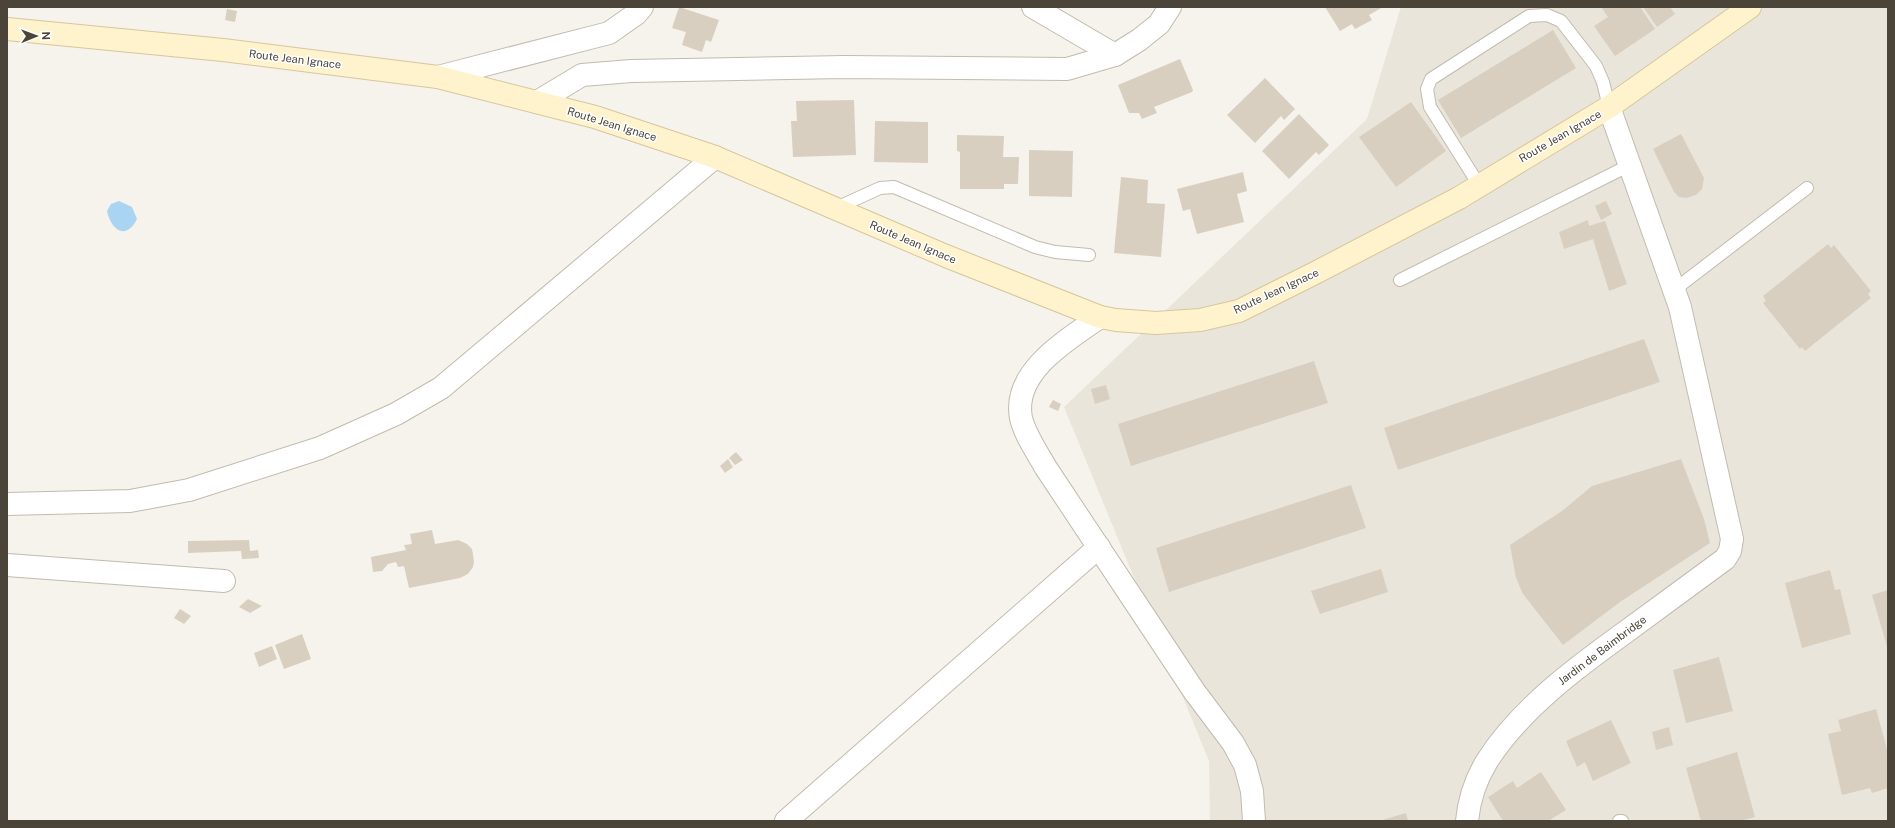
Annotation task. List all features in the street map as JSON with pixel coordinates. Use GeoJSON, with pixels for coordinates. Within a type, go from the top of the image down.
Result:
{"type":"FeatureCollection","features":[{"type":"Feature","properties":{"kind":"street"},"geometry":{"type":"LineString","coordinates":[[438,78],[609,34],[636,14],[642,7]]}},
{"type":"Feature","properties":{"kind":"street"},"geometry":{"type":"LineString","coordinates":[[1033,7],[1115,55]]}},
{"type":"Feature","properties":{"kind":"street"},"geometry":{"type":"LineString","coordinates":[[537,102],[582,75],[631,70],[844,67],[1067,69],[1115,55],[1139,40],[1159,24],[1170,7]]}},
{"type":"Feature","properties":{"kind":"street","name":"Route Jean Ignace"},"geometry":{"type":"LineString","coordinates":[[7,29],[223,50],[438,78],[537,102],[595,117],[715,158],[946,256],[1100,317],[1116,320],[1156,323],[1200,320],[1239,311],[1459,198],[1609,107],[1750,7]]}},
{"type":"Feature","properties":{"kind":"street"},"geometry":{"type":"LineString","coordinates":[[1609,107],[1674,290]]}},
{"type":"Feature","properties":{"kind":"street"},"geometry":{"type":"LineString","coordinates":[[7,504],[130,501],[189,490],[320,448],[396,414],[442,388],[715,158]]}},
{"type":"Feature","properties":{"kind":"street","name":"Jardin de Baimbridge"},"geometry":{"type":"LineString","coordinates":[[1467,821],[1476,784],[1487,761],[1513,728],[1554,687],[1581,664],[1725,559],[1730,551],[1732,539],[1680,307],[1674,290]]}},
{"type":"Feature","properties":{"kind":"street"},"geometry":{"type":"LineString","coordinates":[[1100,317],[1051,351],[1030,376],[1021,396],[1021,418],[1046,468],[1194,691],[1233,743],[1242,760],[1252,791],[1254,821]]}},
{"type":"Feature","properties":{"kind":"street"},"geometry":{"type":"LineString","coordinates":[[786,821],[1099,547]]}},
{"type":"Feature","properties":{"kind":"street"},"geometry":{"type":"LineString","coordinates":[[7,565],[224,581]]}},
{"type":"Feature","properties":{"kind":"lane"},"geometry":{"type":"LineString","coordinates":[[1479,185],[1430,107],[1427,89],[1430,79],[1529,16],[1547,15],[1561,21],[1596,66],[1603,82],[1609,107]]}},
{"type":"Feature","properties":{"kind":"lane"},"geometry":{"type":"LineString","coordinates":[[1400,280],[1630,165]]}},
{"type":"Feature","properties":{"kind":"lane"},"geometry":{"type":"LineString","coordinates":[[834,209],[880,188],[894,187],[1035,247],[1055,252],[1089,255]]}},
{"type":"Feature","properties":{"kind":"lane"},"geometry":{"type":"LineString","coordinates":[[1674,290],[1807,188]]}},
{"type":"Feature","properties":{"kind":"shaded area"},"geometry":{"type":"Polygon","coordinates":[[[1401,7],[1888,7],[1888,821],[1210,821],[1209,761],[1064,407],[1367,119],[1401,7]]]}},
{"type":"Feature","properties":{"kind":"water"},"geometry":{"type":"Polygon","coordinates":[[[119,201],[132,207],[137,219],[133,226],[124,231],[115,228],[107,211],[111,204],[119,201]]]}},
{"type":"Feature","properties":{"kind":"building"},"geometry":{"type":"Polygon","coordinates":[[[679,7],[719,20],[711,42],[706,40],[702,52],[682,45],[686,32],[672,28],[679,7]]]}},
{"type":"Feature","properties":{"kind":"building"},"geometry":{"type":"Polygon","coordinates":[[[1325,7],[1383,7],[1369,15],[1372,20],[1355,29],[1352,24],[1340,31],[1325,7]]]}},
{"type":"Feature","properties":{"kind":"building"},"geometry":{"type":"Polygon","coordinates":[[[1601,7],[1640,7],[1655,29],[1615,56],[1594,26],[1608,17],[1601,7]]]}},
{"type":"Feature","properties":{"kind":"building"},"geometry":{"type":"Polygon","coordinates":[[[1643,7],[1670,7],[1675,14],[1657,27],[1643,7]]]}},
{"type":"Feature","properties":{"kind":"building"},"geometry":{"type":"Polygon","coordinates":[[[227,9],[237,11],[235,22],[225,20],[227,9]]]}},
{"type":"Feature","properties":{"kind":"building"},"geometry":{"type":"Polygon","coordinates":[[[1553,30],[1576,68],[1461,138],[1438,100],[1553,30]]]}},
{"type":"Feature","properties":{"kind":"building"},"geometry":{"type":"Polygon","coordinates":[[[1180,59],[1193,90],[1192,92],[1154,107],[1157,113],[1142,119],[1139,113],[1129,113],[1118,85],[1180,59]]]}},
{"type":"Feature","properties":{"kind":"building"},"geometry":{"type":"Polygon","coordinates":[[[1265,78],[1295,109],[1284,120],[1281,116],[1255,143],[1227,115],[1265,78]]]}},
{"type":"Feature","properties":{"kind":"building"},"geometry":{"type":"Polygon","coordinates":[[[854,100],[856,155],[793,157],[791,121],[797,121],[796,101],[854,100]]]}},
{"type":"Feature","properties":{"kind":"building"},"geometry":{"type":"Polygon","coordinates":[[[1411,102],[1446,151],[1396,187],[1359,137],[1411,102]]]}},
{"type":"Feature","properties":{"kind":"building"},"geometry":{"type":"Polygon","coordinates":[[[1299,114],[1329,145],[1319,155],[1316,152],[1289,179],[1262,151],[1299,114]]]}},
{"type":"Feature","properties":{"kind":"building"},"geometry":{"type":"Polygon","coordinates":[[[875,121],[928,122],[928,163],[874,162],[875,121]]]}},
{"type":"Feature","properties":{"kind":"building"},"geometry":{"type":"Polygon","coordinates":[[[1681,134],[1704,178],[1702,189],[1696,195],[1686,198],[1679,197],[1674,192],[1653,149],[1681,134]]]}},
{"type":"Feature","properties":{"kind":"building"},"geometry":{"type":"Polygon","coordinates":[[[957,135],[1004,136],[1003,157],[1019,157],[1018,184],[1004,184],[1004,189],[960,189],[960,152],[957,151],[957,135]]]}},
{"type":"Feature","properties":{"kind":"building"},"geometry":{"type":"Polygon","coordinates":[[[1029,150],[1073,151],[1072,197],[1029,196],[1029,150]]]}},
{"type":"Feature","properties":{"kind":"building"},"geometry":{"type":"Polygon","coordinates":[[[1243,172],[1247,191],[1237,194],[1244,222],[1197,234],[1190,209],[1183,211],[1177,189],[1243,172]]]}},
{"type":"Feature","properties":{"kind":"building"},"geometry":{"type":"Polygon","coordinates":[[[1121,177],[1148,180],[1147,203],[1165,204],[1161,257],[1114,253],[1121,177]]]}},
{"type":"Feature","properties":{"kind":"building"},"geometry":{"type":"Polygon","coordinates":[[[1606,201],[1612,214],[1601,220],[1595,206],[1606,201]]]}},
{"type":"Feature","properties":{"kind":"building"},"geometry":{"type":"Polygon","coordinates":[[[1588,220],[1589,226],[1605,221],[1627,284],[1609,291],[1593,239],[1564,249],[1559,232],[1588,220]]]}},
{"type":"Feature","properties":{"kind":"building"},"geometry":{"type":"Polygon","coordinates":[[[1828,244],[1831,248],[1834,245],[1871,291],[1868,294],[1871,298],[1805,351],[1802,347],[1800,349],[1763,303],[1766,301],[1763,296],[1828,244]]]}},
{"type":"Feature","properties":{"kind":"building"},"geometry":{"type":"Polygon","coordinates":[[[1644,339],[1660,382],[1398,470],[1384,428],[1644,339]]]}},
{"type":"Feature","properties":{"kind":"building"},"geometry":{"type":"Polygon","coordinates":[[[1314,361],[1328,403],[1131,466],[1118,424],[1314,361]]]}},
{"type":"Feature","properties":{"kind":"building"},"geometry":{"type":"Polygon","coordinates":[[[1106,385],[1110,399],[1095,404],[1091,389],[1106,385]]]}},
{"type":"Feature","properties":{"kind":"building"},"geometry":{"type":"Polygon","coordinates":[[[1053,400],[1061,404],[1058,411],[1049,407],[1053,400]]]}},
{"type":"Feature","properties":{"kind":"building"},"geometry":{"type":"Polygon","coordinates":[[[736,452],[743,460],[735,465],[729,458],[736,452]]]}},
{"type":"Feature","properties":{"kind":"building"},"geometry":{"type":"Polygon","coordinates":[[[728,459],[733,467],[725,473],[720,466],[728,459]]]}},
{"type":"Feature","properties":{"kind":"building"},"geometry":{"type":"Polygon","coordinates":[[[1681,459],[1704,519],[1710,543],[1620,602],[1563,645],[1523,594],[1516,578],[1510,545],[1562,511],[1592,486],[1681,459]]]}},
{"type":"Feature","properties":{"kind":"building"},"geometry":{"type":"Polygon","coordinates":[[[1351,485],[1366,528],[1169,592],[1156,548],[1351,485]]]}},
{"type":"Feature","properties":{"kind":"building"},"geometry":{"type":"Polygon","coordinates":[[[432,530],[435,544],[458,540],[467,544],[472,549],[474,561],[473,567],[468,574],[460,578],[409,588],[404,566],[398,567],[396,562],[388,564],[382,571],[373,572],[371,557],[406,550],[404,545],[412,544],[410,534],[432,530]]]}},
{"type":"Feature","properties":{"kind":"building"},"geometry":{"type":"Polygon","coordinates":[[[249,540],[250,551],[258,550],[259,558],[242,559],[241,551],[188,553],[188,541],[249,540]]]}},
{"type":"Feature","properties":{"kind":"building"},"geometry":{"type":"Polygon","coordinates":[[[1381,569],[1388,592],[1320,614],[1311,591],[1381,569]]]}},
{"type":"Feature","properties":{"kind":"building"},"geometry":{"type":"Polygon","coordinates":[[[1830,570],[1835,590],[1840,589],[1851,634],[1802,648],[1785,583],[1830,570]]]}},
{"type":"Feature","properties":{"kind":"building"},"geometry":{"type":"Polygon","coordinates":[[[1888,590],[1888,650],[1872,595],[1888,590]]]}},
{"type":"Feature","properties":{"kind":"building"},"geometry":{"type":"Polygon","coordinates":[[[248,599],[262,606],[250,613],[239,607],[248,599]]]}},
{"type":"Feature","properties":{"kind":"building"},"geometry":{"type":"Polygon","coordinates":[[[180,609],[191,616],[184,624],[174,618],[180,609]]]}},
{"type":"Feature","properties":{"kind":"building"},"geometry":{"type":"Polygon","coordinates":[[[302,634],[311,659],[284,669],[275,645],[302,634]]]}},
{"type":"Feature","properties":{"kind":"building"},"geometry":{"type":"Polygon","coordinates":[[[272,646],[277,659],[259,667],[254,653],[272,646]]]}},
{"type":"Feature","properties":{"kind":"building"},"geometry":{"type":"Polygon","coordinates":[[[1719,657],[1733,711],[1686,723],[1673,670],[1719,657]]]}},
{"type":"Feature","properties":{"kind":"building"},"geometry":{"type":"Polygon","coordinates":[[[1876,709],[1888,753],[1888,788],[1872,793],[1870,788],[1842,795],[1828,734],[1841,731],[1838,720],[1876,709]]]}},
{"type":"Feature","properties":{"kind":"building"},"geometry":{"type":"Polygon","coordinates":[[[1611,720],[1631,763],[1593,781],[1585,762],[1577,767],[1566,741],[1611,720]]]}},
{"type":"Feature","properties":{"kind":"building"},"geometry":{"type":"Polygon","coordinates":[[[1669,727],[1673,745],[1656,750],[1652,732],[1669,727]]]}},
{"type":"Feature","properties":{"kind":"building"},"geometry":{"type":"Polygon","coordinates":[[[1737,752],[1755,817],[1740,821],[1701,821],[1686,768],[1737,752]]]}},
{"type":"Feature","properties":{"kind":"building"},"geometry":{"type":"Polygon","coordinates":[[[1541,772],[1566,810],[1548,821],[1503,821],[1488,797],[1513,781],[1517,788],[1541,772]]]}},
{"type":"Feature","properties":{"kind":"building"},"geometry":{"type":"Polygon","coordinates":[[[1406,813],[1408,821],[1379,821],[1406,813]]]}}]}
